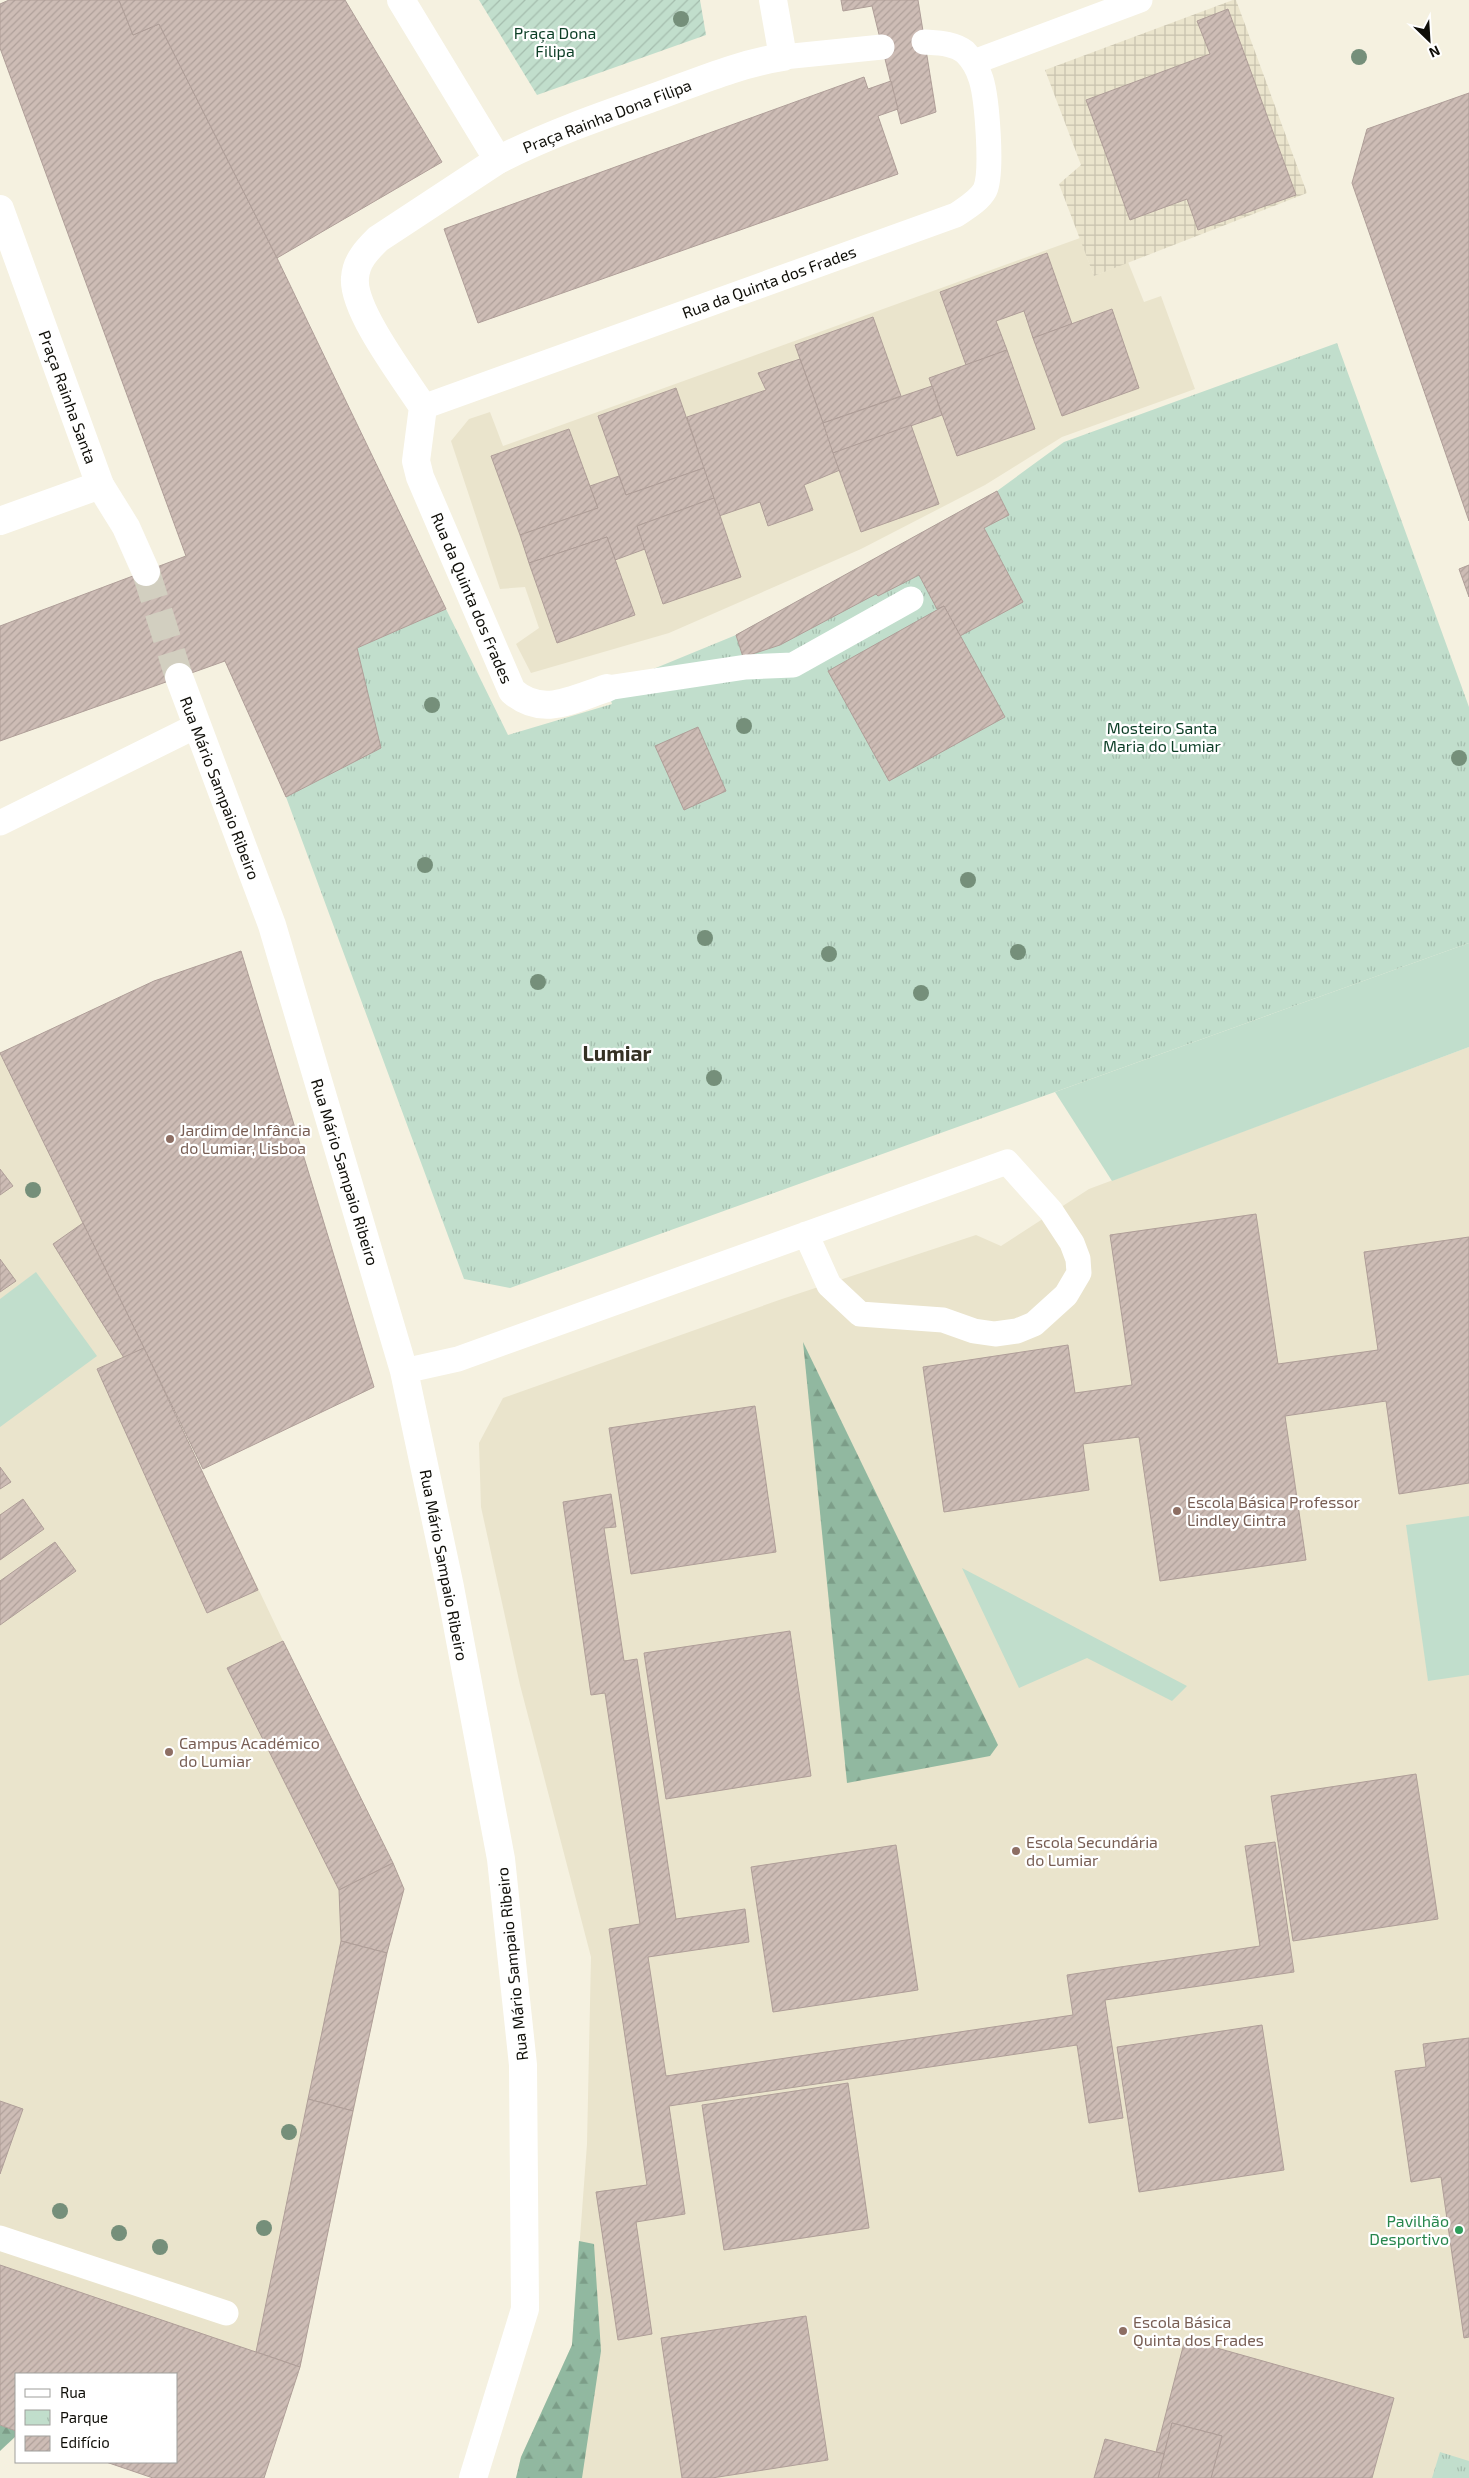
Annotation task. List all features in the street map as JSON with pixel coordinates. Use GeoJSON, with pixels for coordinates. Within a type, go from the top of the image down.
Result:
{"type":"FeatureCollection","features":[{"type":"Feature","properties":{"kind":"street"},"geometry":{"type":"LineString","coordinates":[[401,0],[498,160],[378,239],[366,251],[358,264],[354,279],[363,314],[423,407]]}},
{"type":"Feature","properties":{"kind":"street"},"geometry":{"type":"LineString","coordinates":[[773,0],[783,57]]}},
{"type":"Feature","properties":{"kind":"street","name":"Praça Rainha Dona Filipa"},"geometry":{"type":"LineString","coordinates":[[498,160],[542,137],[758,61],[783,57]]}},
{"type":"Feature","properties":{"kind":"street","name":"Praça Rainha Santa"},"geometry":{"type":"LineString","coordinates":[[0,208],[100,485],[0,521]]}},
{"type":"Feature","properties":{"kind":"street","name":"Rua da Quinta dos Frades"},"geometry":{"type":"LineString","coordinates":[[423,407],[416,461],[420,477],[512,691],[528,703],[551,706],[607,688]]}},
{"type":"Feature","properties":{"kind":"street"},"geometry":{"type":"LineString","coordinates":[[100,485],[126,527],[146,572]]}},
{"type":"Feature","properties":{"kind":"street","name":"Rua Mário Sampaio Ribeiro"},"geometry":{"type":"LineString","coordinates":[[179,677],[272,925],[404,1371],[450,1587],[501,1859],[523,2065],[525,2309],[473,2478]]}},
{"type":"Feature","properties":{"kind":"lane"},"geometry":{"type":"LineString","coordinates":[[924,42],[950,44],[964,52],[974,62],[1140,0]]}},
{"type":"Feature","properties":{"kind":"lane"},"geometry":{"type":"LineString","coordinates":[[783,57],[882,47]]}},
{"type":"Feature","properties":{"kind":"lane","name":"Rua da Quinta dos Frades"},"geometry":{"type":"LineString","coordinates":[[423,407],[947,218],[964,210],[984,192],[989,178],[990,161],[981,80],[974,62]]}},
{"type":"Feature","properties":{"kind":"lane"},"geometry":{"type":"LineString","coordinates":[[607,688],[746,667],[793,665],[911,599]]}},
{"type":"Feature","properties":{"kind":"lane"},"geometry":{"type":"LineString","coordinates":[[0,823],[196,726]]}},
{"type":"Feature","properties":{"kind":"lane"},"geometry":{"type":"LineString","coordinates":[[404,1371],[458,1358],[1007,1162],[1051,1211],[1072,1243],[1078,1259],[1079,1273],[1066,1295],[1034,1324],[1006,1333],[974,1331],[943,1320],[860,1314],[829,1285],[806,1234]]}},
{"type":"Feature","properties":{"kind":"lane"},"geometry":{"type":"LineString","coordinates":[[0,2238],[226,2313]]}},
{"type":"Feature","properties":{"kind":"shaded area"},"geometry":{"type":"Polygon","coordinates":[[[1236,0],[1307,193],[1094,276],[1059,184],[1081,165],[1045,70],[1236,0]]]}},
{"type":"Feature","properties":{"kind":"shaded area"},"geometry":{"type":"Polygon","coordinates":[[[1080,238],[1094,276],[1128,262],[1144,302],[1161,296],[1195,389],[1062,437],[985,485],[861,549],[669,633],[531,673],[516,644],[539,628],[525,587],[500,589],[451,441],[469,419],[490,412],[503,446],[1080,238]]]}},
{"type":"Feature","properties":{"kind":"shaded area","name":"Escola Secundária do Lumiar"},"geometry":{"type":"Polygon","coordinates":[[[1469,1047],[1469,2478],[516,2478],[521,2457],[572,2345],[587,2144],[591,1957],[520,1685],[481,1507],[479,1443],[503,1398],[782,1299],[976,1235],[1001,1246],[1089,1189],[1469,1047]]]}},
{"type":"Feature","properties":{"kind":"shaded area","name":"Campus Académico do Lumiar"},"geometry":{"type":"Polygon","coordinates":[[[0,1053],[404,1889],[387,1953],[300,2367],[264,2478],[153,2478],[109,2463],[178,2463],[178,2373],[15,2373],[15,2431],[0,2425],[0,1053]]]}},
{"type":"Feature","properties":{"kind":"green space","name":"Praça Dona Filipa"},"geometry":{"type":"Polygon","coordinates":[[[479,0],[700,0],[706,35],[537,95],[479,0]]]}},
{"type":"Feature","properties":{"kind":"green space","name":"Mosteiro Santa Maria do Lumiar"},"geometry":{"type":"Polygon","coordinates":[[[1337,343],[1469,707],[1469,943],[510,1288],[464,1279],[286,797],[380,748],[357,648],[446,609],[508,735],[612,704],[607,688],[736,635],[997,491],[1064,442],[1337,343]]]}},
{"type":"Feature","properties":{"kind":"green space"},"geometry":{"type":"Polygon","coordinates":[[[1469,943],[1469,1047],[1112,1181],[1055,1092],[1469,943]]]}},
{"type":"Feature","properties":{"kind":"green space"},"geometry":{"type":"Polygon","coordinates":[[[36,1272],[97,1356],[0,1427],[0,1299],[36,1272]]]}},
{"type":"Feature","properties":{"kind":"green space"},"geometry":{"type":"Polygon","coordinates":[[[803,1342],[998,1745],[990,1756],[847,1783],[803,1342]]]}},
{"type":"Feature","properties":{"kind":"green space"},"geometry":{"type":"Polygon","coordinates":[[[1469,1516],[1469,1675],[1428,1681],[1406,1525],[1469,1516]]]}},
{"type":"Feature","properties":{"kind":"green space"},"geometry":{"type":"Polygon","coordinates":[[[962,1568],[1187,1686],[1172,1701],[1087,1658],[1019,1688],[962,1568]]]}},
{"type":"Feature","properties":{"kind":"green space"},"geometry":{"type":"Polygon","coordinates":[[[579,2241],[594,2244],[601,2351],[582,2478],[516,2478],[521,2457],[572,2345],[579,2241]]]}},
{"type":"Feature","properties":{"kind":"green space"},"geometry":{"type":"Polygon","coordinates":[[[0,2425],[15,2431],[15,2437],[0,2451],[0,2425]]]}},
{"type":"Feature","properties":{"kind":"green space"},"geometry":{"type":"Polygon","coordinates":[[[1440,2452],[1469,2461],[1469,2478],[1432,2478],[1440,2452]]]}},
{"type":"Feature","properties":{"kind":"building"},"geometry":{"type":"Polygon","coordinates":[[[9,0],[119,0],[133,35],[159,24],[277,258],[446,609],[357,648],[381,748],[286,797],[225,661],[0,741],[0,626],[186,556],[0,48],[0,4],[9,0]]]}},
{"type":"Feature","properties":{"kind":"building"},"geometry":{"type":"Polygon","coordinates":[[[119,0],[345,0],[442,162],[277,258],[159,24],[133,35],[119,0]]]}},
{"type":"Feature","properties":{"kind":"building"},"geometry":{"type":"Polygon","coordinates":[[[841,0],[918,0],[936,112],[901,124],[872,6],[843,11],[841,0]]]}},
{"type":"Feature","properties":{"kind":"building"},"geometry":{"type":"Polygon","coordinates":[[[1228,9],[1296,195],[1198,230],[1187,199],[1130,220],[1086,100],[1210,54],[1197,21],[1228,9]]]}},
{"type":"Feature","properties":{"kind":"building"},"geometry":{"type":"Polygon","coordinates":[[[864,77],[868,89],[891,81],[898,109],[878,116],[898,174],[478,323],[444,229],[864,77]]]}},
{"type":"Feature","properties":{"kind":"building"},"geometry":{"type":"Polygon","coordinates":[[[1469,93],[1469,521],[1352,183],[1367,129],[1469,93]]]}},
{"type":"Feature","properties":{"kind":"building"},"geometry":{"type":"Polygon","coordinates":[[[1047,253],[1072,324],[1033,338],[1024,311],[996,321],[1007,350],[966,365],[940,292],[1047,253]]]}},
{"type":"Feature","properties":{"kind":"building"},"geometry":{"type":"Polygon","coordinates":[[[1112,309],[1139,388],[1062,416],[1033,338],[1112,309]]]}},
{"type":"Feature","properties":{"kind":"building"},"geometry":{"type":"Polygon","coordinates":[[[873,317],[901,396],[823,423],[795,345],[873,317]]]}},
{"type":"Feature","properties":{"kind":"building"},"geometry":{"type":"Polygon","coordinates":[[[1007,350],[1035,429],[957,456],[929,378],[1007,350]]]}},
{"type":"Feature","properties":{"kind":"building"},"geometry":{"type":"Polygon","coordinates":[[[800,359],[840,470],[804,485],[813,510],[768,526],[760,502],[719,516],[687,417],[766,390],[758,373],[800,359]]]}},
{"type":"Feature","properties":{"kind":"building"},"geometry":{"type":"Polygon","coordinates":[[[932,386],[942,415],[833,453],[823,423],[932,386]]]}},
{"type":"Feature","properties":{"kind":"building"},"geometry":{"type":"Polygon","coordinates":[[[676,388],[704,468],[626,495],[598,416],[676,388]]]}},
{"type":"Feature","properties":{"kind":"building"},"geometry":{"type":"Polygon","coordinates":[[[911,425],[939,504],[861,532],[833,453],[911,425]]]}},
{"type":"Feature","properties":{"kind":"building"},"geometry":{"type":"Polygon","coordinates":[[[569,429],[598,508],[520,535],[491,456],[569,429]]]}},
{"type":"Feature","properties":{"kind":"building"},"geometry":{"type":"Polygon","coordinates":[[[704,468],[714,498],[637,526],[645,549],[615,560],[607,537],[529,563],[520,535],[598,508],[590,486],[619,476],[626,495],[704,468]]]}},
{"type":"Feature","properties":{"kind":"building"},"geometry":{"type":"Polygon","coordinates":[[[997,491],[1009,515],[984,528],[1023,602],[960,636],[944,606],[937,609],[919,575],[878,596],[876,594],[780,645],[743,657],[736,635],[997,491]]]}},
{"type":"Feature","properties":{"kind":"building"},"geometry":{"type":"Polygon","coordinates":[[[714,498],[741,577],[663,604],[637,526],[714,498]]]}},
{"type":"Feature","properties":{"kind":"building"},"geometry":{"type":"Polygon","coordinates":[[[607,537],[635,615],[557,643],[529,563],[607,537]]]}},
{"type":"Feature","properties":{"kind":"building"},"geometry":{"type":"Polygon","coordinates":[[[1469,565],[1469,597],[1459,569],[1469,565]]]}},
{"type":"Feature","properties":{"kind":"building"},"geometry":{"type":"Polygon","coordinates":[[[944,606],[1005,717],[889,781],[828,671],[944,606]]]}},
{"type":"Feature","properties":{"kind":"building"},"geometry":{"type":"Polygon","coordinates":[[[698,727],[726,791],[684,810],[655,746],[698,727]]]}},
{"type":"Feature","properties":{"kind":"building","name":"Jardim de Infância do Lumiar, Lisboa"},"geometry":{"type":"Polygon","coordinates":[[[241,951],[374,1387],[203,1469],[0,1053],[154,981],[241,951]]]}},
{"type":"Feature","properties":{"kind":"building"},"geometry":{"type":"Polygon","coordinates":[[[0,1169],[13,1186],[0,1195],[0,1169]]]}},
{"type":"Feature","properties":{"kind":"building"},"geometry":{"type":"Polygon","coordinates":[[[1256,1214],[1278,1364],[1378,1350],[1364,1252],[1469,1237],[1469,1483],[1399,1494],[1386,1401],[1285,1416],[1306,1560],[1160,1581],[1139,1437],[1083,1444],[1089,1490],[944,1512],[923,1367],[1068,1345],[1075,1393],[1132,1385],[1110,1235],[1256,1214]]]}},
{"type":"Feature","properties":{"kind":"building"},"geometry":{"type":"Polygon","coordinates":[[[83,1223],[144,1348],[124,1358],[53,1244],[83,1223]]]}},
{"type":"Feature","properties":{"kind":"building"},"geometry":{"type":"Polygon","coordinates":[[[0,1259],[16,1281],[0,1292],[0,1259]]]}},
{"type":"Feature","properties":{"kind":"building"},"geometry":{"type":"Polygon","coordinates":[[[144,1348],[258,1590],[207,1613],[97,1369],[144,1348]]]}},
{"type":"Feature","properties":{"kind":"building"},"geometry":{"type":"Polygon","coordinates":[[[755,1406],[776,1552],[631,1574],[609,1428],[755,1406]]]}},
{"type":"Feature","properties":{"kind":"building"},"geometry":{"type":"Polygon","coordinates":[[[0,1467],[11,1482],[0,1489],[0,1467]]]}},
{"type":"Feature","properties":{"kind":"building"},"geometry":{"type":"Polygon","coordinates":[[[611,1494],[616,1527],[604,1528],[624,1661],[637,1659],[676,1919],[745,1909],[749,1942],[648,1957],[666,2076],[1073,2015],[1067,1975],[1260,1946],[1245,1846],[1275,1842],[1294,1972],[1105,2000],[1123,2118],[1089,2123],[1077,2045],[669,2106],[685,2214],[636,2222],[652,2334],[618,2340],[596,2192],[647,2185],[609,1929],[640,1924],[605,1693],[591,1695],[563,1502],[611,1494]]]}},
{"type":"Feature","properties":{"kind":"building"},"geometry":{"type":"Polygon","coordinates":[[[23,1499],[44,1529],[0,1560],[0,1515],[23,1499]]]}},
{"type":"Feature","properties":{"kind":"building"},"geometry":{"type":"Polygon","coordinates":[[[55,1542],[76,1571],[0,1625],[0,1581],[55,1542]]]}},
{"type":"Feature","properties":{"kind":"building"},"geometry":{"type":"Polygon","coordinates":[[[790,1631],[811,1776],[666,1799],[644,1653],[790,1631]]]}},
{"type":"Feature","properties":{"kind":"building"},"geometry":{"type":"Polygon","coordinates":[[[283,1641],[393,1863],[339,1890],[227,1668],[283,1641]]]}},
{"type":"Feature","properties":{"kind":"building"},"geometry":{"type":"Polygon","coordinates":[[[1416,1774],[1438,1919],[1293,1941],[1271,1796],[1416,1774]]]}},
{"type":"Feature","properties":{"kind":"building"},"geometry":{"type":"Polygon","coordinates":[[[896,1845],[918,1990],[773,2012],[751,1867],[896,1845]]]}},
{"type":"Feature","properties":{"kind":"building"},"geometry":{"type":"Polygon","coordinates":[[[393,1863],[404,1889],[387,1953],[341,1941],[339,1890],[393,1863]]]}},
{"type":"Feature","properties":{"kind":"building"},"geometry":{"type":"Polygon","coordinates":[[[341,1941],[387,1953],[353,2111],[308,2099],[341,1941]]]}},
{"type":"Feature","properties":{"kind":"building"},"geometry":{"type":"Polygon","coordinates":[[[1262,2025],[1284,2170],[1139,2192],[1117,2047],[1262,2025]]]}},
{"type":"Feature","properties":{"kind":"building","name":"Pavilhão Desportivo"},"geometry":{"type":"Polygon","coordinates":[[[1469,2038],[1469,2337],[1464,2338],[1441,2177],[1411,2182],[1395,2071],[1426,2067],[1423,2044],[1469,2038]]]}},
{"type":"Feature","properties":{"kind":"building"},"geometry":{"type":"Polygon","coordinates":[[[848,2083],[869,2228],[724,2250],[702,2105],[848,2083]]]}},
{"type":"Feature","properties":{"kind":"building"},"geometry":{"type":"Polygon","coordinates":[[[308,2099],[353,2111],[300,2367],[256,2352],[308,2099]]]}},
{"type":"Feature","properties":{"kind":"building"},"geometry":{"type":"Polygon","coordinates":[[[0,2101],[23,2109],[0,2174],[0,2101]]]}},
{"type":"Feature","properties":{"kind":"building"},"geometry":{"type":"Polygon","coordinates":[[[0,2265],[300,2367],[264,2478],[153,2478],[109,2463],[178,2463],[178,2373],[15,2373],[15,2431],[0,2425],[0,2265]]]}},
{"type":"Feature","properties":{"kind":"building"},"geometry":{"type":"Polygon","coordinates":[[[806,2316],[828,2460],[712,2478],[682,2478],[661,2338],[806,2316]]]}},
{"type":"Feature","properties":{"kind":"building"},"geometry":{"type":"Polygon","coordinates":[[[1185,2339],[1394,2398],[1372,2478],[1211,2478],[1222,2436],[1172,2423],[1164,2454],[1156,2452],[1185,2339]]]}},
{"type":"Feature","properties":{"kind":"building"},"geometry":{"type":"Polygon","coordinates":[[[1172,2423],[1222,2436],[1211,2478],[1158,2478],[1172,2423]]]}},
{"type":"Feature","properties":{"kind":"building"},"geometry":{"type":"Polygon","coordinates":[[[1105,2439],[1164,2454],[1158,2478],[1094,2478],[1105,2439]]]}},
{"type":"Feature","properties":{"kind":"tunnel"},"geometry":{"type":"LineString","coordinates":[[146,572],[179,677]]}},
{"type":"Feature","properties":{"kind":"place","name":"Jardim de Infância do Lumiar, Lisboa"},"geometry":{"type":"Point","coordinates":[170,1139]}},
{"type":"Feature","properties":{"kind":"place","name":"Escola Básica Professor Lindley Cintra"},"geometry":{"type":"Point","coordinates":[1177,1511]}},
{"type":"Feature","properties":{"kind":"place","name":"Campus Académico do Lumiar"},"geometry":{"type":"Point","coordinates":[169,1752]}},
{"type":"Feature","properties":{"kind":"place","name":"Escola Secundária do Lumiar"},"geometry":{"type":"Point","coordinates":[1016,1851]}},
{"type":"Feature","properties":{"kind":"place","name":"Pavilhão Desportivo"},"geometry":{"type":"Point","coordinates":[1459,2230]}},
{"type":"Feature","properties":{"kind":"place","name":"Escola Básica Quinta dos Frades"},"geometry":{"type":"Point","coordinates":[1123,2331]}},
{"type":"Feature","properties":{"kind":"district","name":"Lumiar"},"geometry":{"type":"Point","coordinates":[617,1054]}}]}
